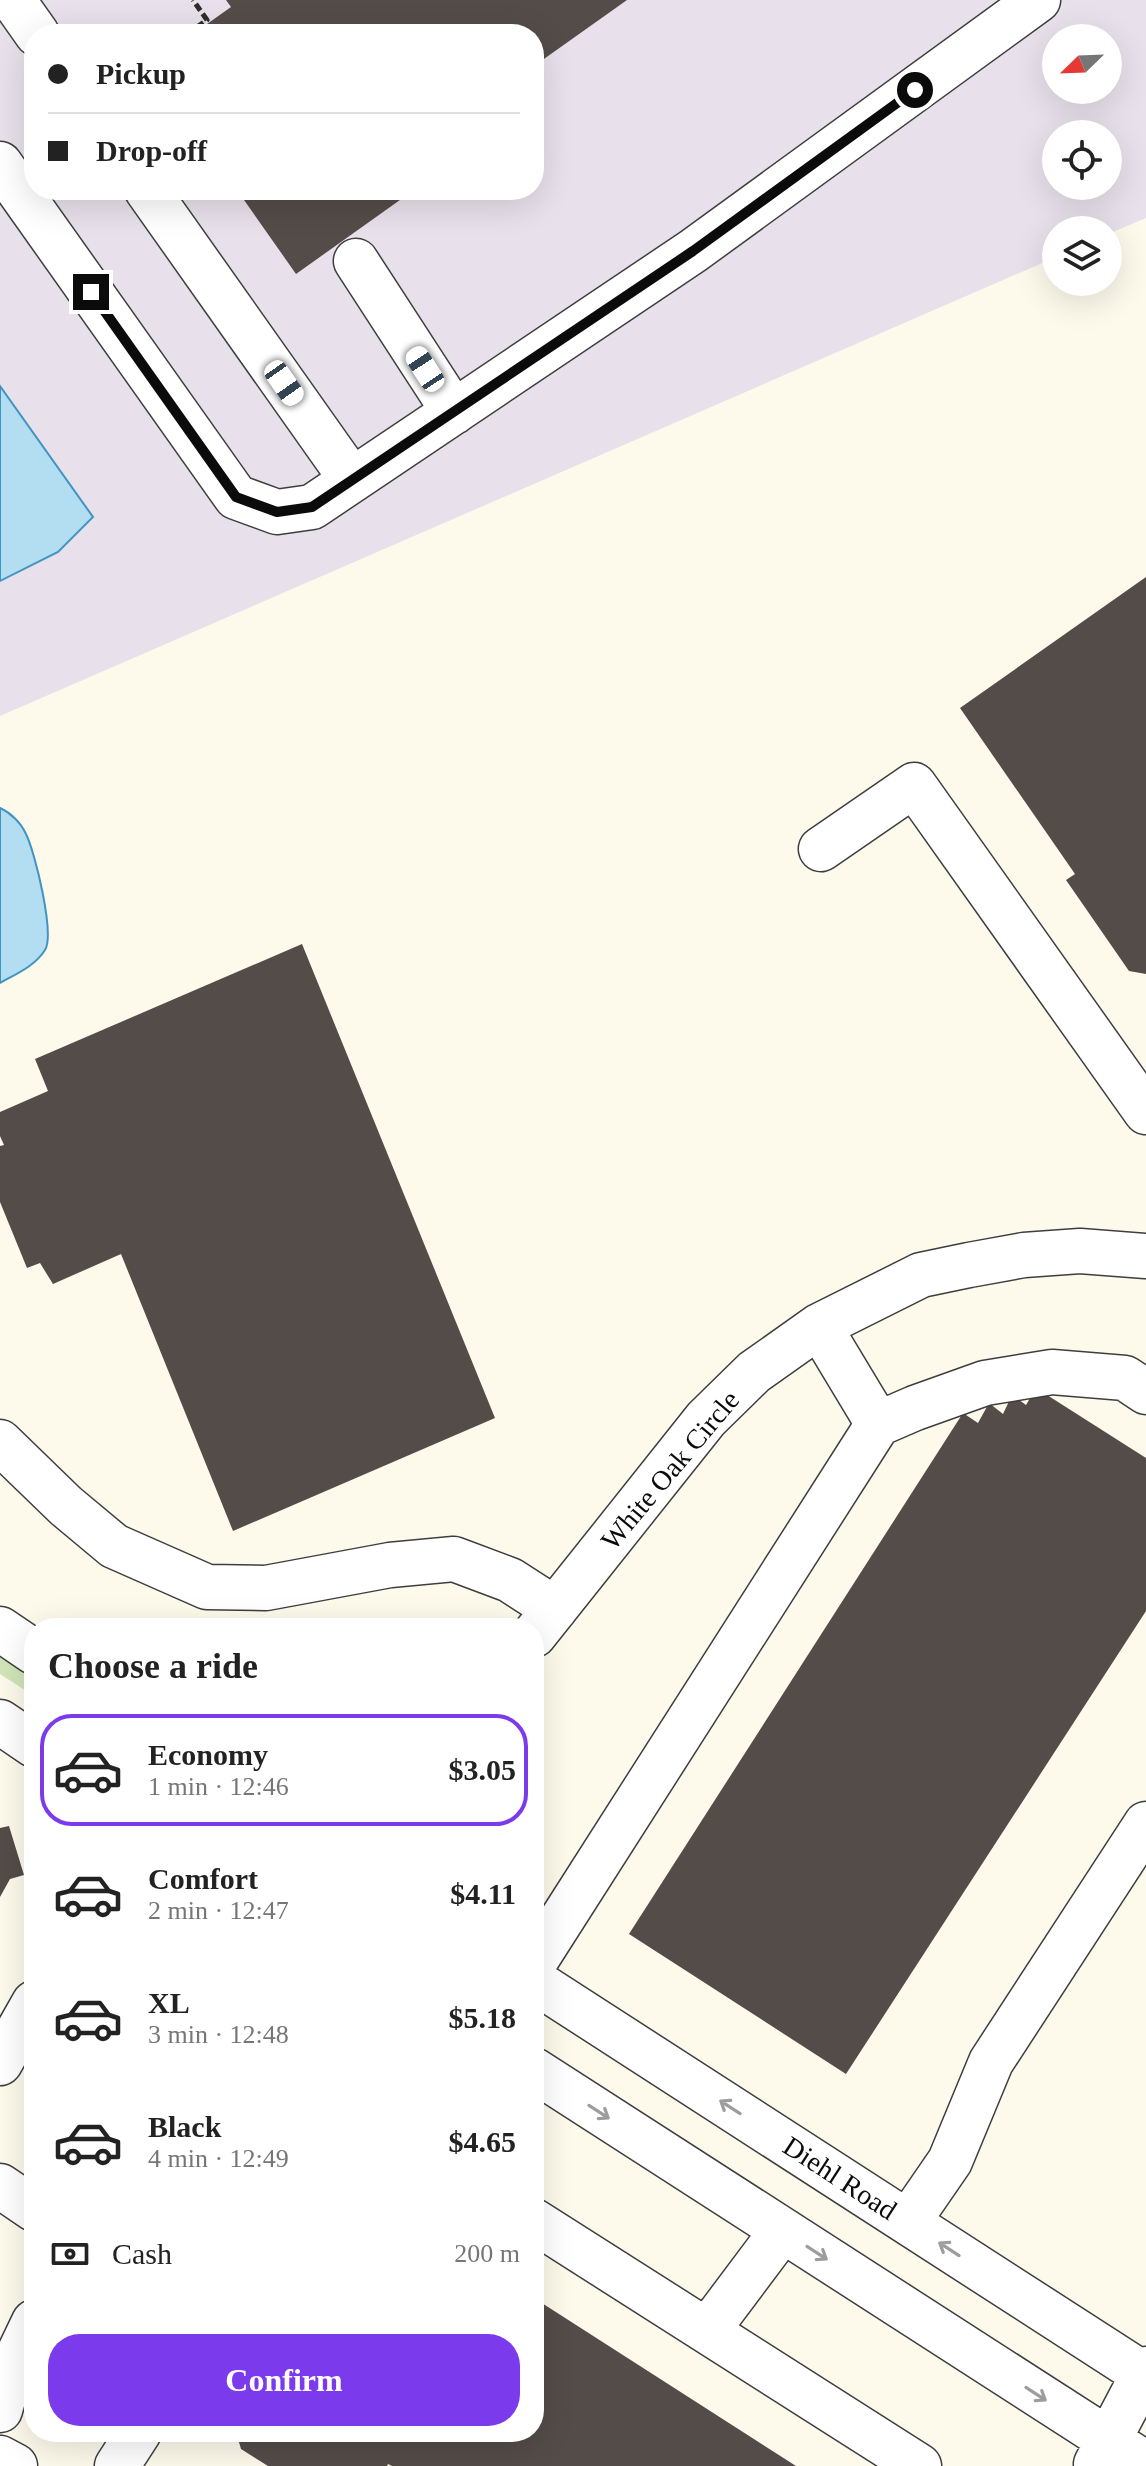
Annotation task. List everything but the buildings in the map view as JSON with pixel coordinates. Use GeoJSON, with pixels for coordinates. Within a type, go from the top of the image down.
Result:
{"type":"FeatureCollection","features":[{"type":"Feature","properties":{"kind":"street"},"geometry":{"type":"LineString","coordinates":[[13,0],[30,24]]}},
{"type":"Feature","properties":{"kind":"street"},"geometry":{"type":"LineString","coordinates":[[26,200],[236,497],[277,512],[312,507],[693,251],[1038,0]]}},
{"type":"Feature","properties":{"kind":"street"},"geometry":{"type":"LineString","coordinates":[[0,164],[24,198]]}},
{"type":"Feature","properties":{"kind":"street"},"geometry":{"type":"LineString","coordinates":[[154,200],[352,480]]}},
{"type":"Feature","properties":{"kind":"street"},"geometry":{"type":"LineString","coordinates":[[356,261],[454,412]]}},
{"type":"Feature","properties":{"kind":"street"},"geometry":{"type":"LineString","coordinates":[[821,849],[914,785],[1146,1112]]}},
{"type":"Feature","properties":{"kind":"street","name":"White Oak Circle"},"geometry":{"type":"LineString","coordinates":[[545,1622],[706,1419],[754,1372],[819,1326],[921,1275],[957,1267],[1024,1255],[1080,1251],[1146,1256]]}},
{"type":"Feature","properties":{"kind":"street"},"geometry":{"type":"LineString","coordinates":[[819,1326],[878,1424]]}},
{"type":"Feature","properties":{"kind":"street"},"geometry":{"type":"LineString","coordinates":[[544,1947],[878,1424],[985,1383],[1052,1372],[1125,1378],[1146,1392]]}},
{"type":"Feature","properties":{"kind":"street"},"geometry":{"type":"LineString","coordinates":[[0,1442],[66,1506],[114,1546],[207,1587],[266,1588],[390,1565],[454,1559],[510,1580],[542,1618]]}},
{"type":"Feature","properties":{"kind":"street"},"geometry":{"type":"LineString","coordinates":[[0,1629],[24,1645]]}},
{"type":"Feature","properties":{"kind":"street"},"geometry":{"type":"LineString","coordinates":[[0,1722],[24,1738]]}},
{"type":"Feature","properties":{"kind":"street"},"geometry":{"type":"LineString","coordinates":[[908,2222],[950,2161],[991,2062],[1146,1824]]}},
{"type":"Feature","properties":{"kind":"street","name":"Diehl Road"},"geometry":{"type":"LineString","coordinates":[[544,1987],[1145,2373]]}},
{"type":"Feature","properties":{"kind":"street"},"geometry":{"type":"LineString","coordinates":[[0,2063],[24,2021]]}},
{"type":"Feature","properties":{"kind":"street"},"geometry":{"type":"LineString","coordinates":[[544,2076],[782,2231],[1102,2453],[1146,2464]]}},
{"type":"Feature","properties":{"kind":"street"},"geometry":{"type":"LineString","coordinates":[[0,2186],[24,2202]]}},
{"type":"Feature","properties":{"kind":"street"},"geometry":{"type":"LineString","coordinates":[[544,2227],[919,2466]]}},
{"type":"Feature","properties":{"kind":"street"},"geometry":{"type":"LineString","coordinates":[[707,2331],[782,2231]]}},
{"type":"Feature","properties":{"kind":"street"},"geometry":{"type":"LineString","coordinates":[[0,2410],[12,2368],[24,2343]]}},
{"type":"Feature","properties":{"kind":"street"},"geometry":{"type":"LineString","coordinates":[[1102,2453],[1145,2373]]}},
{"type":"Feature","properties":{"kind":"street"},"geometry":{"type":"LineString","coordinates":[[117,2466],[133,2442]]}},
{"type":"Feature","properties":{"kind":"street"},"geometry":{"type":"LineString","coordinates":[[0,2458],[15,2466]]}},
{"type":"Feature","properties":{"kind":"path"},"geometry":{"type":"LineString","coordinates":[[193,0],[207,20],[201,24]]}},
{"type":"Feature","properties":{"kind":"shaded area"},"geometry":{"type":"Polygon","coordinates":[[[0,0],[1146,0],[1146,218],[1122,228],[1122,216],[1042,216],[1042,263],[0,716],[0,0]]]}},
{"type":"Feature","properties":{"kind":"green space"},"geometry":{"type":"Polygon","coordinates":[[[0,1656],[24,1672],[24,1690],[0,1674],[0,1656]]]}},
{"type":"Feature","properties":{"kind":"water"},"geometry":{"type":"Polygon","coordinates":[[[0,386],[93,517],[58,552],[0,581],[0,386]]]}},
{"type":"Feature","properties":{"kind":"water"},"geometry":{"type":"Polygon","coordinates":[[[0,808],[18,822],[30,843],[48,928],[45,950],[41,956],[0,983],[0,808]]]}},
{"type":"Feature","properties":{"kind":"route"},"geometry":{"type":"LineString","coordinates":[[91,292],[236,497],[277,512],[312,507],[693,251],[915,90]]}}]}
